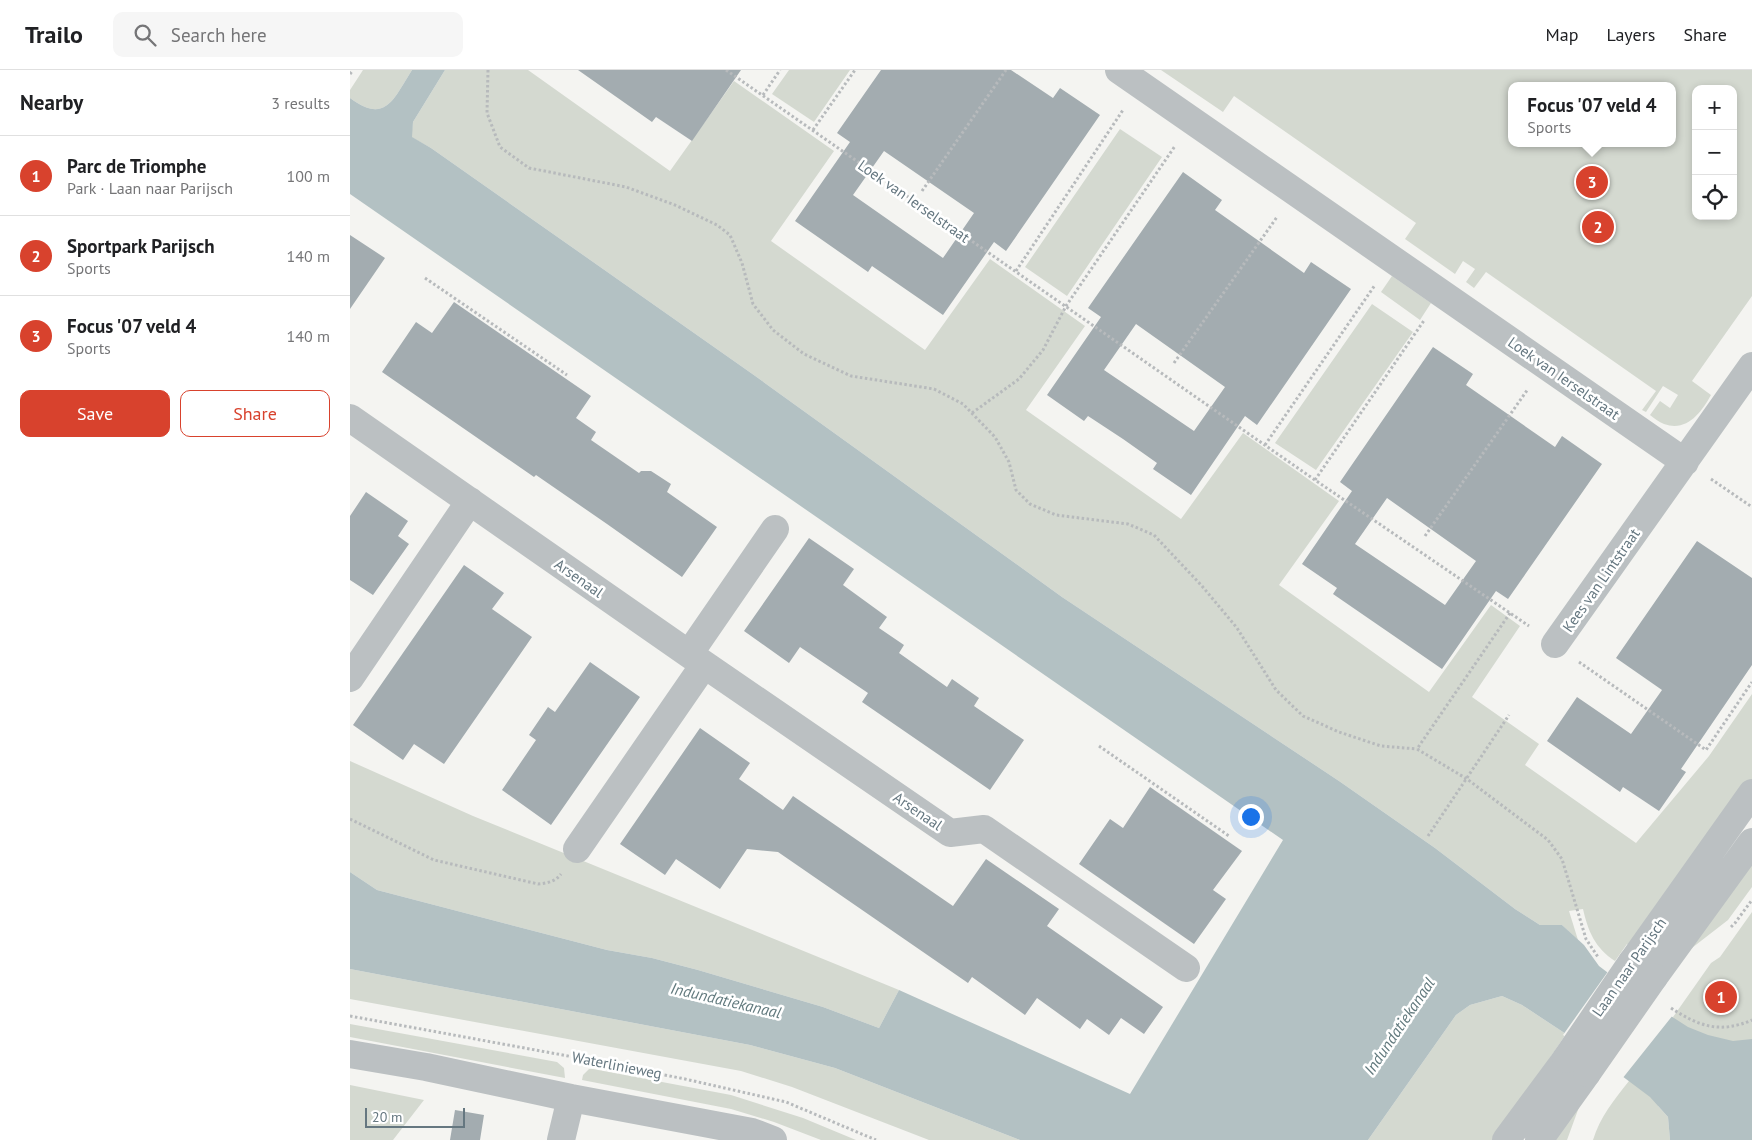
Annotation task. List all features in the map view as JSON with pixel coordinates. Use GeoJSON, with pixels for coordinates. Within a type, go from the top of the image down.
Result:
{"type":"FeatureCollection","features":[{"type":"Feature","properties":{"kind":"street","name":"Loek van Ierselstraat"},"geometry":{"type":"LineString","coordinates":[[1130,77],[1685,462]]}},
{"type":"Feature","properties":{"kind":"street","name":"Kees van Lintstraat"},"geometry":{"type":"LineString","coordinates":[[1555,644],[1752,366]]}},
{"type":"Feature","properties":{"kind":"street","name":"Arsenaal"},"geometry":{"type":"LineString","coordinates":[[350,418],[696,660],[950,834],[984,829],[1186,968]]}},
{"type":"Feature","properties":{"kind":"street"},"geometry":{"type":"LineString","coordinates":[[350,678],[470,501]]}},
{"type":"Feature","properties":{"kind":"street"},"geometry":{"type":"LineString","coordinates":[[578,849],[775,529]]}},
{"type":"Feature","properties":{"kind":"street","name":"Laan naar Parijsch"},"geometry":{"type":"LineString","coordinates":[[1539,1140],[1632,962],[1752,793]]}},
{"type":"Feature","properties":{"kind":"street","name":"Laan naar Parijsch"},"geometry":{"type":"LineString","coordinates":[[1506,1140],[1576,1066],[1654,978],[1752,842]]}},
{"type":"Feature","properties":{"kind":"street"},"geometry":{"type":"LineString","coordinates":[[350,1054],[426,1067],[571,1098],[752,1132],[773,1140]]}},
{"type":"Feature","properties":{"kind":"street"},"geometry":{"type":"LineString","coordinates":[[561,1140],[571,1098]]}},
{"type":"Feature","properties":{"kind":"path"},"geometry":{"type":"LineString","coordinates":[[488,70],[487,113],[500,147],[529,168],[626,187],[675,205],[717,226],[730,235],[742,263],[753,304],[773,330],[804,354],[851,376],[934,389],[963,404],[995,437],[1009,462],[1016,490],[1030,504],[1056,515],[1128,524],[1154,535],[1196,579],[1237,628],[1276,690],[1303,716],[1339,732],[1381,746],[1417,749],[1467,779],[1548,840],[1562,859],[1586,939],[1600,960]]}},
{"type":"Feature","properties":{"kind":"path","name":"Loek van Ierselstraat"},"geometry":{"type":"LineString","coordinates":[[726,70],[1315,480],[1555,644]]}},
{"type":"Feature","properties":{"kind":"path"},"geometry":{"type":"LineString","coordinates":[[762,95],[780,70]]}},
{"type":"Feature","properties":{"kind":"path"},"geometry":{"type":"LineString","coordinates":[[813,130],[855,70]]}},
{"type":"Feature","properties":{"kind":"path"},"geometry":{"type":"LineString","coordinates":[[922,191],[1006,70]]}},
{"type":"Feature","properties":{"kind":"path"},"geometry":{"type":"LineString","coordinates":[[1016,271],[1130,77]]}},
{"type":"Feature","properties":{"kind":"path"},"geometry":{"type":"LineString","coordinates":[[972,413],[1019,379],[1043,350],[1066,306],[1193,121]]}},
{"type":"Feature","properties":{"kind":"path"},"geometry":{"type":"LineString","coordinates":[[1174,363],[1295,192]]}},
{"type":"Feature","properties":{"kind":"path"},"geometry":{"type":"LineString","coordinates":[[1265,445],[1392,260]]}},
{"type":"Feature","properties":{"kind":"path"},"geometry":{"type":"LineString","coordinates":[[425,278],[567,375]]}},
{"type":"Feature","properties":{"kind":"path"},"geometry":{"type":"LineString","coordinates":[[1315,480],[1442,294]]}},
{"type":"Feature","properties":{"kind":"path"},"geometry":{"type":"LineString","coordinates":[[1425,536],[1544,365]]}},
{"type":"Feature","properties":{"kind":"path"},"geometry":{"type":"LineString","coordinates":[[1685,462],[1752,507]]}},
{"type":"Feature","properties":{"kind":"path"},"geometry":{"type":"LineString","coordinates":[[1417,749],[1510,613]]}},
{"type":"Feature","properties":{"kind":"path","name":"Kees van Lintstraat"},"geometry":{"type":"LineString","coordinates":[[1555,644],[1706,750],[1752,682]]}},
{"type":"Feature","properties":{"kind":"path"},"geometry":{"type":"LineString","coordinates":[[1428,836],[1509,715]]}},
{"type":"Feature","properties":{"kind":"path"},"geometry":{"type":"LineString","coordinates":[[1099,746],[1229,836]]}},
{"type":"Feature","properties":{"kind":"path"},"geometry":{"type":"LineString","coordinates":[[350,819],[434,860],[538,884],[548,883],[558,878],[578,849]]}},
{"type":"Feature","properties":{"kind":"path"},"geometry":{"type":"LineString","coordinates":[[1664,1003],[1688,1019],[1706,1026],[1725,1028],[1752,1020]]}},
{"type":"Feature","properties":{"kind":"path","name":"Waterlinieweg"},"geometry":{"type":"LineString","coordinates":[[350,1016],[579,1058],[786,1102],[876,1140]]}},
{"type":"Feature","properties":{"kind":"shaded area"},"geometry":{"type":"Polygon","coordinates":[[[363,70],[412,70],[388,105],[372,109],[362,106],[350,98],[350,90],[363,70]]]}},
{"type":"Feature","properties":{"kind":"shaded area"},"geometry":{"type":"Polygon","coordinates":[[[445,70],[528,70],[670,171],[734,81],[834,151],[771,241],[925,350],[990,259],[1085,326],[1026,410],[1181,519],[1243,433],[1339,501],[1279,585],[1429,692],[1491,605],[1520,626],[1472,697],[1539,744],[1525,765],[1636,843],[1709,756],[1752,694],[1752,779],[1660,908],[1629,945],[1627,944],[1615,961],[1597,945],[1587,925],[1583,909],[1569,911],[1578,940],[1562,925],[1540,925],[1515,909],[1435,848],[1339,781],[1062,597],[751,373],[431,148],[411,137],[413,122],[445,70]]]}},
{"type":"Feature","properties":{"kind":"shaded area"},"geometry":{"type":"Polygon","coordinates":[[[789,70],[850,70],[814,122],[772,94],[789,70]]]}},
{"type":"Feature","properties":{"kind":"shaded area"},"geometry":{"type":"Polygon","coordinates":[[[1161,70],[1752,70],[1752,296],[1692,381],[1711,395],[1698,414],[1686,423],[1672,426],[1660,422],[1650,415],[1660,401],[1670,408],[1678,395],[1663,386],[1646,412],[1642,410],[1656,391],[1486,272],[1474,288],[1466,282],[1475,269],[1463,261],[1455,274],[1405,239],[1416,223],[1234,96],[1223,112],[1161,70]]]}},
{"type":"Feature","properties":{"kind":"shaded area"},"geometry":{"type":"Polygon","coordinates":[[[1120,129],[1162,157],[1067,296],[1025,267],[1120,129]]]}},
{"type":"Feature","properties":{"kind":"shaded area"},"geometry":{"type":"Polygon","coordinates":[[[1392,276],[1431,303],[1420,320],[1381,292],[1392,276]]]}},
{"type":"Feature","properties":{"kind":"shaded area"},"geometry":{"type":"Polygon","coordinates":[[[1372,304],[1413,332],[1316,470],[1275,443],[1372,304]]]}},
{"type":"Feature","properties":{"kind":"shaded area"},"geometry":{"type":"Polygon","coordinates":[[[350,761],[473,816],[899,990],[879,1028],[823,1007],[698,970],[652,958],[607,950],[377,890],[350,872],[350,761]]]}},
{"type":"Feature","properties":{"kind":"shaded area"},"geometry":{"type":"Polygon","coordinates":[[[1752,853],[1752,887],[1728,920],[1688,951],[1752,853]]]}},
{"type":"Feature","properties":{"kind":"shaded area"},"geometry":{"type":"Polygon","coordinates":[[[1752,912],[1752,1140],[1658,1106],[1668,1117],[1670,1140],[1593,1140],[1599,1124],[1613,1102],[1641,1066],[1711,963],[1720,957],[1752,912]]]}},
{"type":"Feature","properties":{"kind":"shaded area"},"geometry":{"type":"Polygon","coordinates":[[[350,969],[750,1045],[835,1068],[1020,1140],[929,1140],[792,1087],[741,1071],[350,999],[350,969]]]}},
{"type":"Feature","properties":{"kind":"shaded area"},"geometry":{"type":"Polygon","coordinates":[[[1502,996],[1522,1005],[1566,1034],[1495,1140],[1368,1140],[1456,1015],[1470,1005],[1502,996]]]}},
{"type":"Feature","properties":{"kind":"shaded area"},"geometry":{"type":"Polygon","coordinates":[[[350,1024],[557,1062],[564,1068],[565,1078],[350,1037],[350,1024]]]}},
{"type":"Feature","properties":{"kind":"shaded area"},"geometry":{"type":"Polygon","coordinates":[[[589,1069],[731,1095],[803,1118],[856,1140],[821,1140],[774,1122],[731,1109],[582,1080],[583,1075],[589,1069]]]}},
{"type":"Feature","properties":{"kind":"shaded area"},"geometry":{"type":"Polygon","coordinates":[[[350,1085],[424,1100],[393,1140],[350,1140],[350,1085]]]}},
{"type":"Feature","properties":{"kind":"shaded area"},"geometry":{"type":"Polygon","coordinates":[[[1582,1099],[1567,1140],[1548,1140],[1582,1099]]]}},
{"type":"Feature","properties":{"kind":"water","name":"Indundatiekanaal"},"geometry":{"type":"Polygon","coordinates":[[[412,70],[445,70],[413,122],[412,137],[431,148],[751,373],[1062,597],[1339,781],[1435,848],[1515,909],[1540,925],[1562,925],[1584,945],[1599,966],[1632,991],[1688,1027],[1708,1035],[1733,1041],[1752,1039],[1752,1140],[1670,1140],[1668,1117],[1650,1097],[1566,1034],[1522,1005],[1502,996],[1470,1005],[1456,1015],[1368,1140],[1020,1140],[835,1068],[750,1045],[350,969],[350,872],[377,890],[607,950],[652,958],[698,970],[823,1007],[879,1028],[899,990],[1130,1094],[1283,840],[350,194],[350,98],[362,106],[372,109],[388,105],[412,70]]]}},
{"type":"Feature","properties":{"kind":"pier"},"geometry":{"type":"Polygon","coordinates":[[[1609,970],[1633,989],[1673,1015],[1622,1079],[1563,1035],[1609,970]]]}},
{"type":"Feature","properties":{"kind":"building"},"geometry":{"type":"Polygon","coordinates":[[[578,70],[741,70],[692,141],[656,117],[652,122],[578,70]]]}},
{"type":"Feature","properties":{"kind":"building"},"geometry":{"type":"Polygon","coordinates":[[[881,70],[1011,70],[1053,98],[1060,88],[1100,115],[1006,251],[994,242],[943,315],[872,266],[868,272],[795,221],[850,142],[837,133],[881,70]],[[884,151],[853,195],[943,258],[974,213],[884,151]]]}},
{"type":"Feature","properties":{"kind":"building"},"geometry":{"type":"Polygon","coordinates":[[[1183,172],[1222,200],[1215,210],[1304,273],[1311,262],[1351,289],[1257,425],[1245,416],[1191,495],[1153,469],[1157,463],[1123,439],[1088,416],[1084,421],[1047,395],[1101,317],[1088,308],[1183,172]],[[1136,324],[1104,370],[1194,431],[1225,387],[1136,324]]]}},
{"type":"Feature","properties":{"kind":"building"},"geometry":{"type":"Polygon","coordinates":[[[350,235],[385,258],[350,309],[350,235]]]}},
{"type":"Feature","properties":{"kind":"building"},"geometry":{"type":"Polygon","coordinates":[[[454,302],[591,396],[576,418],[596,432],[591,440],[639,473],[641,471],[651,471],[671,484],[667,492],[717,527],[682,577],[536,475],[534,477],[382,372],[416,322],[432,333],[454,302]]]}},
{"type":"Feature","properties":{"kind":"building"},"geometry":{"type":"Polygon","coordinates":[[[1433,347],[1473,374],[1466,385],[1555,447],[1562,436],[1602,464],[1508,599],[1496,591],[1442,669],[1333,594],[1337,588],[1302,564],[1352,491],[1340,482],[1433,347]],[[1387,498],[1355,544],[1445,605],[1476,561],[1387,498]]]}},
{"type":"Feature","properties":{"kind":"building"},"geometry":{"type":"Polygon","coordinates":[[[366,492],[408,521],[398,536],[409,544],[373,595],[350,580],[350,516],[366,492]]]}},
{"type":"Feature","properties":{"kind":"building"},"geometry":{"type":"Polygon","coordinates":[[[809,538],[854,569],[843,585],[887,617],[879,628],[904,645],[899,653],[947,687],[952,679],[979,698],[974,706],[1024,740],[990,790],[862,702],[868,693],[800,647],[789,663],[744,631],[809,538]]]}},
{"type":"Feature","properties":{"kind":"building"},"geometry":{"type":"Polygon","coordinates":[[[1697,541],[1752,578],[1752,665],[1681,769],[1686,772],[1659,811],[1623,787],[1620,792],[1547,741],[1577,697],[1631,734],[1662,690],[1616,658],[1697,541]]]}},
{"type":"Feature","properties":{"kind":"building"},"geometry":{"type":"Polygon","coordinates":[[[464,565],[504,593],[492,609],[532,637],[444,764],[414,744],[403,760],[353,725],[464,565]]]}},
{"type":"Feature","properties":{"kind":"building"},"geometry":{"type":"Polygon","coordinates":[[[590,662],[640,697],[551,825],[502,790],[536,740],[529,735],[548,707],[555,712],[590,662]]]}},
{"type":"Feature","properties":{"kind":"building"},"geometry":{"type":"Polygon","coordinates":[[[700,728],[750,763],[739,779],[783,810],[793,796],[953,906],[986,859],[1059,909],[1047,926],[1163,1007],[1144,1034],[1121,1018],[1109,1035],[1087,1019],[1080,1029],[1037,998],[1025,1015],[972,977],[968,983],[778,852],[747,849],[720,889],[676,859],[665,875],[620,844],[700,728]]]}},
{"type":"Feature","properties":{"kind":"building"},"geometry":{"type":"Polygon","coordinates":[[[1150,787],[1242,851],[1213,890],[1226,899],[1194,944],[1079,864],[1110,819],[1123,828],[1150,787]]]}},
{"type":"Feature","properties":{"kind":"building"},"geometry":{"type":"Polygon","coordinates":[[[455,1110],[484,1115],[480,1140],[450,1140],[455,1110]]]}},
{"type":"Feature","properties":{"kind":"place","name":"Focus '07 veld 4"},"geometry":{"type":"Point","coordinates":[1592,182]}},
{"type":"Feature","properties":{"kind":"place","name":"Sportpark Parijsch"},"geometry":{"type":"Point","coordinates":[1598,227]}},
{"type":"Feature","properties":{"kind":"place","name":"Parc de Triomphe"},"geometry":{"type":"Point","coordinates":[1721,997]}}]}
